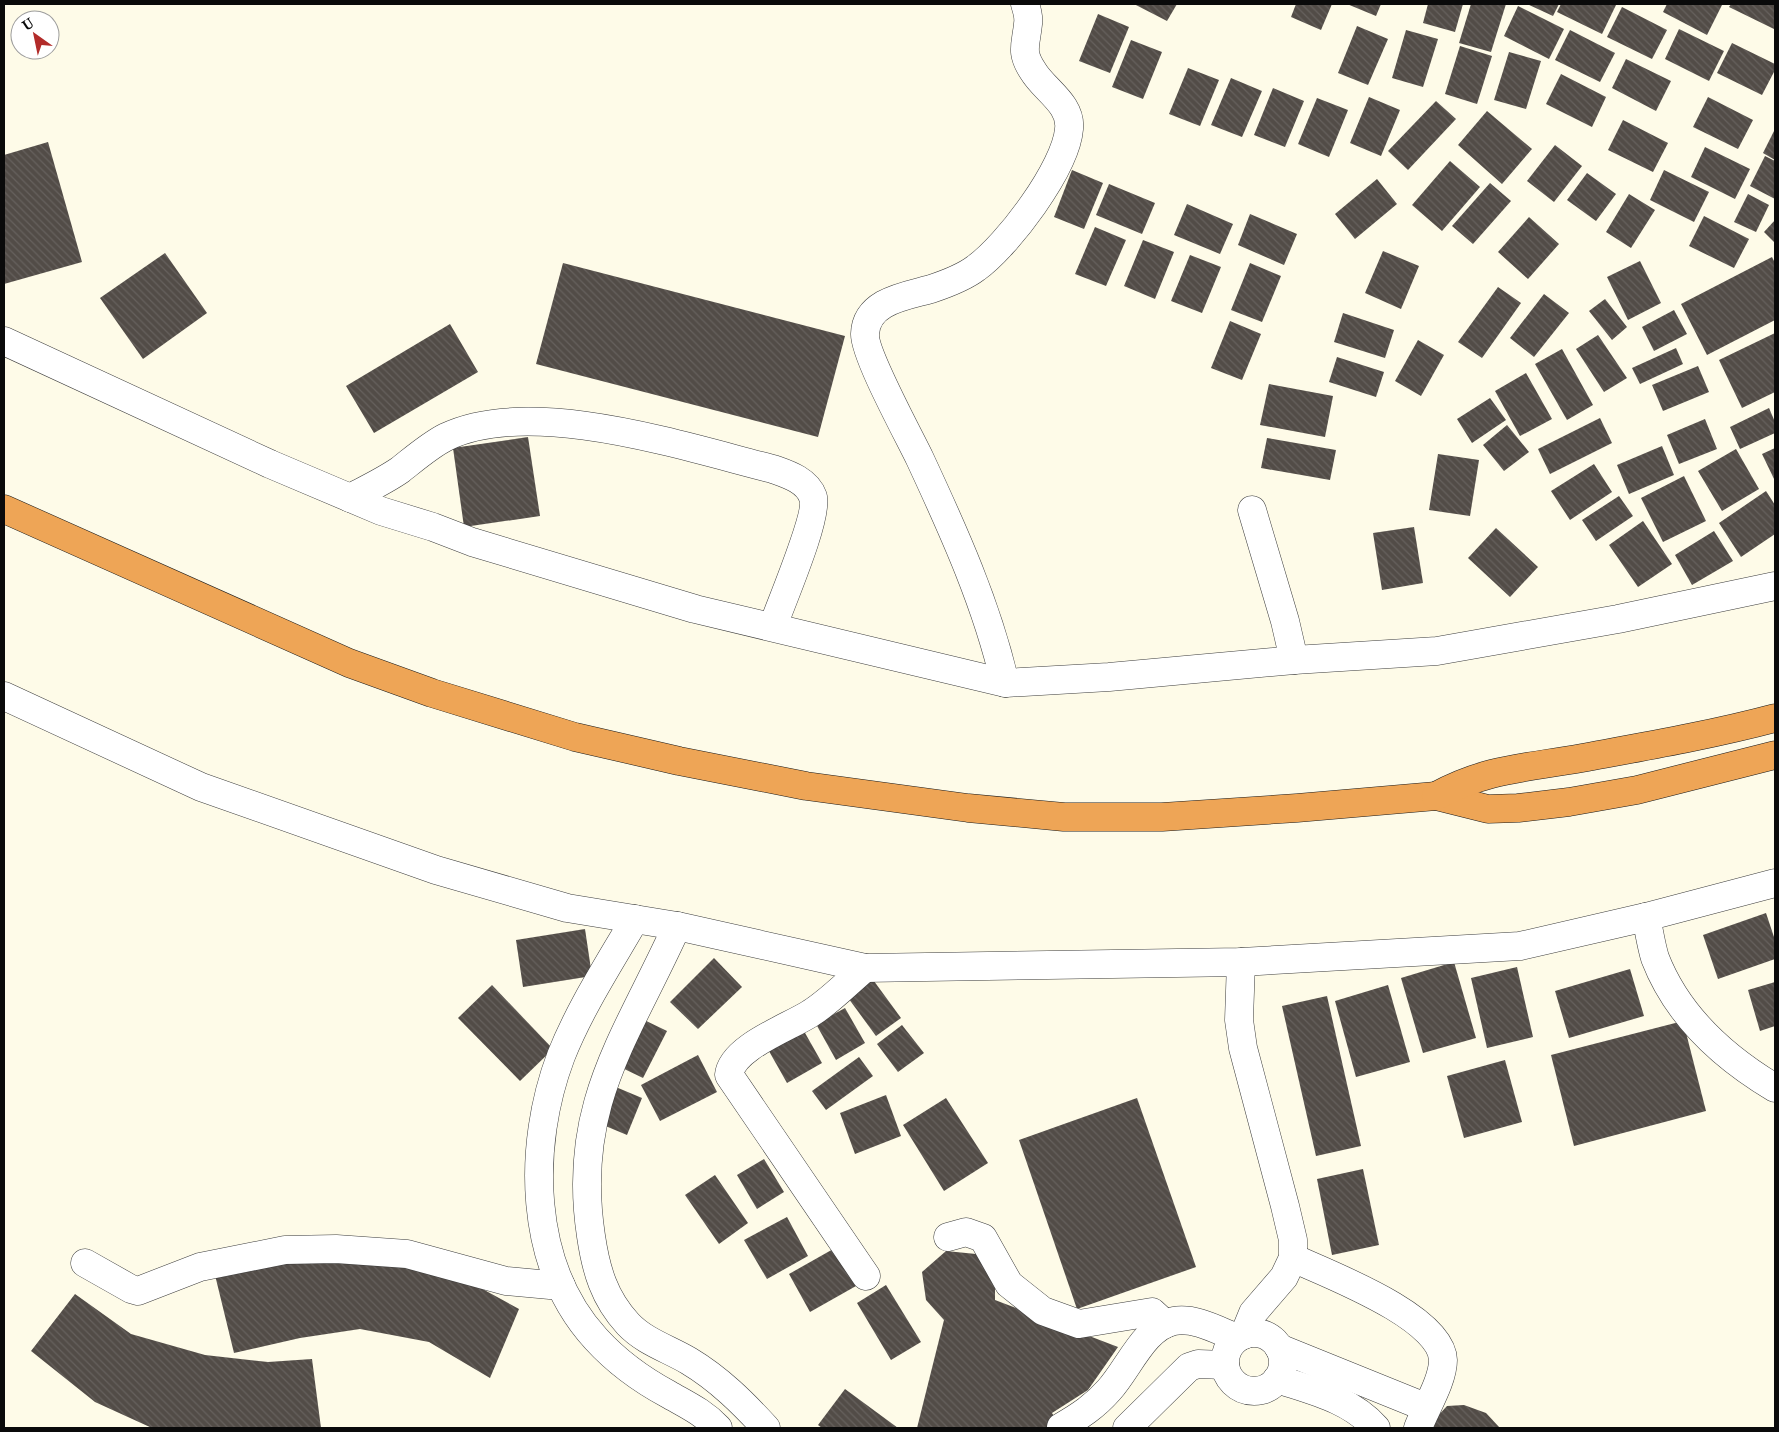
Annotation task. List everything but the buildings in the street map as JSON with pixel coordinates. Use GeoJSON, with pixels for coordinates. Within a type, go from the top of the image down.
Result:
{"type":"FeatureCollection","features":[{"type":"Feature","properties":{"kind":"highway"},"geometry":{"type":"LineString","coordinates":[[4,509],[349,663],[432,693],[575,737],[689,763],[815,788],[968,808],[1064,817],[1162,817],[1436,796],[1488,809],[1518,808],[1569,802],[1638,790],[1775,755]]}},
{"type":"Feature","properties":{"kind":"highway"},"geometry":{"type":"LineString","coordinates":[[1436,796],[1462,782],[1495,771],[1700,737],[1775,718]]}},
{"type":"Feature","properties":{"kind":"street"},"geometry":{"type":"LineString","coordinates":[[1006,683],[992,630],[978,592],[939,500],[876,368],[865,336],[872,314],[881,306],[902,296],[932,288],[958,278],[982,264],[994,253],[1029,210],[1050,178],[1064,146],[1069,130],[1069,118],[1064,108],[1034,74],[1028,62],[1024,49],[1029,23],[1025,4]]}},
{"type":"Feature","properties":{"kind":"street"},"geometry":{"type":"LineString","coordinates":[[4,341],[270,464],[350,498],[381,511],[512,556],[687,606],[1006,683],[1119,676],[1294,660],[1437,651],[1618,619],[1775,586]]}},
{"type":"Feature","properties":{"kind":"street"},"geometry":{"type":"LineString","coordinates":[[350,498],[395,473],[445,438],[487,424],[538,422],[625,433],[773,468],[794,477],[807,487],[814,502],[810,522],[773,626]]}},
{"type":"Feature","properties":{"kind":"street"},"geometry":{"type":"LineString","coordinates":[[1252,510],[1285,621],[1294,660]]}},
{"type":"Feature","properties":{"kind":"street"},"geometry":{"type":"LineString","coordinates":[[4,696],[211,791],[436,870],[566,908],[677,926],[865,968],[1241,962],[1520,946],[1646,917],[1775,883]]}},
{"type":"Feature","properties":{"kind":"street"},"geometry":{"type":"LineString","coordinates":[[1646,917],[1655,956],[1666,981],[1684,1008],[1707,1038],[1729,1057],[1775,1088]]}},
{"type":"Feature","properties":{"kind":"street"},"geometry":{"type":"LineString","coordinates":[[635,919],[584,1008],[554,1075],[543,1125],[540,1156],[542,1218],[561,1286],[580,1319],[615,1359],[661,1390],[699,1411],[718,1428]]}},
{"type":"Feature","properties":{"kind":"street"},"geometry":{"type":"LineString","coordinates":[[677,926],[648,990],[615,1051],[593,1115],[587,1156],[586,1186],[596,1267],[611,1302],[628,1324],[641,1336],[690,1362],[718,1381],[766,1428]]}},
{"type":"Feature","properties":{"kind":"street"},"geometry":{"type":"LineString","coordinates":[[1241,962],[1239,1020],[1243,1048],[1285,1206],[1293,1240],[1293,1258],[1284,1277],[1253,1313],[1240,1337],[1227,1350],[1225,1365],[1231,1379],[1243,1389],[1250,1391],[1265,1388],[1277,1379],[1282,1369],[1282,1358],[1279,1348]]}},
{"type":"Feature","properties":{"kind":"street"},"geometry":{"type":"LineString","coordinates":[[865,968],[812,1013],[746,1050],[732,1067],[729,1075],[866,1276]]}},
{"type":"Feature","properties":{"kind":"street"},"geometry":{"type":"LineString","coordinates":[[948,1237],[966,1232],[983,1238],[1009,1284],[1043,1311],[1079,1324],[1152,1312],[1166,1324]]}},
{"type":"Feature","properties":{"kind":"street"},"geometry":{"type":"LineString","coordinates":[[85,1263],[131,1289],[138,1291],[200,1268],[284,1250],[336,1249],[407,1254],[506,1281],[561,1286]]}},
{"type":"Feature","properties":{"kind":"street"},"geometry":{"type":"LineString","coordinates":[[1061,1426],[1086,1413],[1095,1404],[1120,1377],[1149,1336],[1166,1324],[1187,1321],[1240,1337],[1254,1333],[1264,1335],[1279,1348],[1421,1418],[1442,1370],[1443,1360],[1442,1350],[1428,1331],[1388,1302],[1293,1258]]}},
{"type":"Feature","properties":{"kind":"street"},"geometry":{"type":"LineString","coordinates":[[580,1319],[611,1302]]}},
{"type":"Feature","properties":{"kind":"street"},"geometry":{"type":"LineString","coordinates":[[1127,1428],[1189,1367],[1198,1364],[1225,1365]]}},
{"type":"Feature","properties":{"kind":"street"},"geometry":{"type":"LineString","coordinates":[[1277,1379],[1347,1404],[1376,1428]]}}]}
